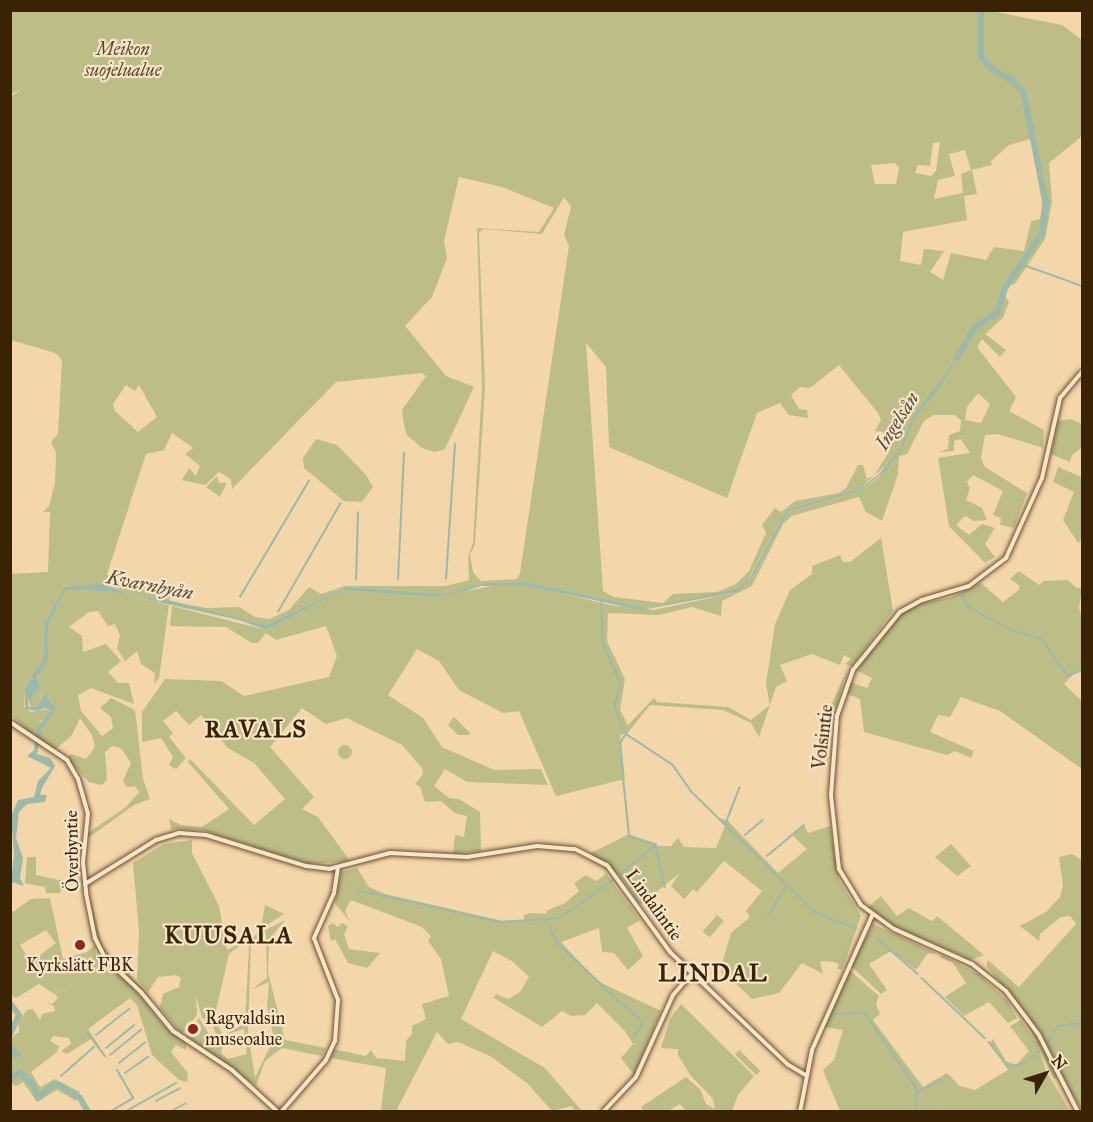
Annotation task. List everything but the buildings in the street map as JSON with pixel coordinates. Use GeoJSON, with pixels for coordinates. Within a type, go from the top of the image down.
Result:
{"type":"FeatureCollection","features":[{"type":"Feature","properties":{"kind":"street","name":"Volsintie"},"geometry":{"type":"LineString","coordinates":[[872,916],[851,891],[837,861],[831,788],[837,716],[842,695],[857,664],[900,612],[922,600],[969,586],[1006,558],[1042,478],[1060,398],[1083,372]]}},
{"type":"Feature","properties":{"kind":"street","name":"Överbyntie"},"geometry":{"type":"LineString","coordinates":[[10,722],[31,739],[69,762],[78,778],[88,813],[85,884],[94,938],[105,958],[173,1031],[225,1065],[279,1112]]}},
{"type":"Feature","properties":{"kind":"street","name":"Lindalintie"},"geometry":{"type":"LineString","coordinates":[[85,884],[156,840],[179,833],[206,835],[306,866],[327,868],[390,853],[467,857],[537,846],[575,849],[591,855],[617,876],[659,939],[787,1064],[805,1075]]}},
{"type":"Feature","properties":{"kind":"street"},"geometry":{"type":"LineString","coordinates":[[279,1112],[326,1060],[335,1041],[338,1000],[314,938],[316,927],[334,893],[337,867]]}},
{"type":"Feature","properties":{"kind":"street"},"geometry":{"type":"LineString","coordinates":[[800,1112],[805,1075],[872,916],[962,958],[1000,986],[1033,1025],[1077,1112]]}},
{"type":"Feature","properties":{"kind":"street"},"geometry":{"type":"LineString","coordinates":[[603,1112],[636,1077],[673,995],[692,973]]}},
{"type":"Feature","properties":{"kind":"green space","name":"Meikon suojelualue"},"geometry":{"type":"Polygon","coordinates":[[[986,10],[1062,25],[1082,40],[1082,136],[1049,163],[1052,202],[1045,239],[1015,284],[1007,286],[1005,296],[1009,302],[1003,318],[985,334],[1006,350],[1000,357],[982,339],[977,347],[1016,397],[1009,411],[1044,430],[1043,448],[998,434],[985,435],[981,458],[985,467],[1027,493],[1014,528],[1000,525],[1001,518],[993,515],[1003,491],[973,475],[967,482],[970,488],[966,500],[982,508],[987,520],[974,521],[965,516],[956,525],[969,535],[982,524],[995,528],[985,544],[995,557],[985,563],[949,526],[938,458],[970,453],[961,439],[954,441],[954,451],[939,452],[948,449],[949,435],[960,431],[961,420],[954,415],[934,415],[924,421],[907,454],[899,456],[898,474],[882,521],[866,512],[859,497],[792,516],[783,524],[752,586],[722,601],[721,616],[692,607],[659,615],[608,613],[607,641],[625,679],[620,710],[628,725],[654,698],[657,702],[728,707],[751,720],[770,705],[759,737],[751,723],[723,710],[650,705],[627,734],[620,735],[625,779],[556,796],[519,711],[503,713],[459,690],[439,661],[417,649],[388,695],[423,718],[442,747],[494,770],[541,769],[548,785],[467,782],[445,769],[434,786],[449,798],[459,799],[480,812],[481,851],[453,854],[455,835],[464,837],[467,816],[455,813],[441,801],[425,802],[420,787],[415,784],[423,774],[422,768],[402,745],[347,718],[326,724],[302,708],[270,747],[314,797],[302,809],[318,817],[350,861],[309,864],[202,830],[171,829],[169,819],[181,825],[202,827],[229,809],[188,762],[190,759],[254,825],[285,799],[254,763],[228,748],[201,715],[189,725],[176,711],[163,721],[173,733],[169,737],[186,758],[176,769],[169,765],[173,757],[161,738],[142,742],[142,712],[165,679],[221,681],[244,696],[329,677],[337,656],[326,626],[276,640],[266,633],[258,643],[252,643],[226,627],[170,626],[172,606],[266,630],[344,590],[441,596],[497,585],[532,586],[610,605],[654,610],[738,592],[751,580],[789,511],[860,491],[879,477],[899,454],[874,476],[859,489],[787,509],[746,583],[737,589],[699,598],[646,608],[527,582],[485,583],[445,594],[347,587],[266,625],[172,602],[207,608],[239,607],[255,617],[269,619],[289,610],[309,587],[321,594],[345,586],[446,586],[469,580],[468,557],[473,543],[482,388],[477,228],[539,232],[554,208],[502,187],[459,177],[444,241],[447,258],[432,297],[405,326],[446,376],[474,387],[445,449],[435,452],[422,448],[407,435],[402,410],[426,376],[422,373],[336,382],[232,489],[231,479],[219,472],[205,485],[182,480],[189,468],[196,476],[200,466],[185,454],[193,448],[172,433],[164,450],[146,454],[107,574],[113,580],[153,591],[169,590],[170,601],[135,596],[112,587],[66,587],[44,625],[43,661],[34,681],[28,682],[25,689],[24,707],[31,712],[49,709],[51,714],[41,721],[34,737],[11,715],[11,574],[48,572],[50,512],[43,512],[49,506],[55,483],[56,453],[51,442],[58,434],[62,360],[55,353],[11,340],[10,97],[22,89],[11,94],[11,11],[986,10]],[[1031,139],[1009,145],[991,161],[992,165],[972,170],[977,194],[964,196],[967,220],[903,232],[900,261],[921,265],[924,249],[944,251],[930,272],[943,280],[951,253],[986,260],[994,247],[1024,251],[1031,221],[1040,219],[1042,203],[1031,139]],[[940,142],[933,143],[930,166],[918,165],[915,173],[931,176],[936,171],[940,142]],[[965,150],[949,154],[955,176],[938,180],[934,199],[963,193],[961,174],[971,170],[965,150]],[[895,163],[871,165],[875,184],[896,184],[899,168],[895,163]],[[564,197],[542,234],[483,229],[479,233],[485,388],[475,544],[470,555],[473,572],[481,581],[517,579],[520,573],[569,246],[564,235],[571,207],[564,197]],[[586,343],[603,591],[614,597],[663,603],[673,594],[717,592],[736,584],[749,571],[766,533],[762,525],[775,508],[781,512],[795,501],[839,493],[846,488],[858,465],[863,465],[867,479],[874,476],[890,450],[883,432],[875,431],[881,420],[878,413],[839,365],[810,388],[800,387],[791,395],[799,409],[807,410],[808,418],[789,415],[780,403],[757,413],[727,498],[609,447],[606,367],[586,343]],[[126,385],[113,404],[115,411],[138,432],[157,417],[139,385],[135,391],[126,385]],[[978,393],[967,407],[965,420],[981,423],[990,404],[978,393]]]}},
{"type":"Feature","properties":{"kind":"green space"},"geometry":{"type":"Polygon","coordinates":[[[1070,419],[1082,424],[1082,447],[1072,455],[1070,462],[1051,454],[1058,421],[1070,419]]]}},
{"type":"Feature","properties":{"kind":"green space"},"geometry":{"type":"Polygon","coordinates":[[[316,439],[337,445],[366,475],[373,487],[362,502],[344,501],[304,468],[303,458],[316,439]]]}},
{"type":"Feature","properties":{"kind":"green space"},"geometry":{"type":"Polygon","coordinates":[[[1058,467],[1082,477],[1082,539],[1078,543],[1063,520],[1074,492],[1053,482],[1058,467]]]}},
{"type":"Feature","properties":{"kind":"green space"},"geometry":{"type":"Polygon","coordinates":[[[217,476],[219,483],[227,483],[220,497],[206,487],[217,476]]]}},
{"type":"Feature","properties":{"kind":"green space"},"geometry":{"type":"Polygon","coordinates":[[[881,538],[893,611],[852,666],[845,664],[851,659],[844,655],[840,665],[812,654],[780,665],[787,681],[776,687],[770,705],[766,684],[775,624],[790,590],[812,574],[812,566],[840,555],[843,562],[850,562],[881,538]]]}},
{"type":"Feature","properties":{"kind":"green space"},"geometry":{"type":"Polygon","coordinates":[[[1019,571],[1039,585],[1044,581],[1067,580],[1077,588],[1082,588],[1079,608],[1082,618],[1082,671],[1075,672],[1064,684],[1082,701],[1082,769],[1000,711],[961,697],[950,717],[938,715],[930,732],[974,751],[971,758],[955,751],[947,755],[864,732],[860,699],[845,693],[850,682],[867,688],[872,678],[856,670],[900,615],[917,604],[952,597],[981,583],[1003,602],[1019,590],[1020,586],[1010,579],[1019,571]]]}},
{"type":"Feature","properties":{"kind":"green space"},"geometry":{"type":"Polygon","coordinates":[[[66,590],[109,591],[169,605],[159,678],[140,701],[154,684],[155,673],[141,664],[137,651],[125,661],[117,648],[120,635],[115,624],[108,626],[98,611],[89,612],[69,627],[82,636],[83,652],[106,644],[121,661],[108,672],[118,683],[129,683],[134,704],[91,688],[78,695],[81,711],[102,736],[113,728],[111,717],[100,708],[111,698],[135,710],[143,779],[150,799],[134,805],[88,838],[88,833],[126,807],[139,792],[135,786],[127,787],[123,781],[131,763],[121,748],[112,746],[105,752],[107,780],[102,785],[89,782],[67,758],[71,754],[86,759],[95,747],[92,735],[80,718],[72,735],[55,750],[38,740],[44,723],[53,715],[52,702],[42,692],[41,702],[31,708],[28,698],[37,690],[38,673],[48,661],[48,626],[66,590]]]}},
{"type":"Feature","properties":{"kind":"green space"},"geometry":{"type":"Polygon","coordinates":[[[847,670],[834,713],[827,762],[828,712],[847,670]]]}},
{"type":"Feature","properties":{"kind":"green space"},"geometry":{"type":"Polygon","coordinates":[[[454,717],[470,733],[469,735],[458,735],[448,725],[454,717]]]}},
{"type":"Feature","properties":{"kind":"green space"},"geometry":{"type":"Polygon","coordinates":[[[342,745],[348,745],[352,752],[348,759],[342,759],[338,755],[338,749],[342,745]]]}},
{"type":"Feature","properties":{"kind":"green space"},"geometry":{"type":"Polygon","coordinates":[[[720,818],[728,821],[778,873],[807,849],[792,835],[804,825],[808,833],[830,826],[839,880],[861,916],[842,970],[837,969],[839,964],[820,961],[823,974],[802,963],[779,993],[752,999],[731,979],[723,978],[721,967],[731,933],[750,917],[746,911],[762,891],[724,861],[697,892],[693,889],[684,899],[671,886],[680,873],[640,905],[620,876],[591,853],[629,834],[656,846],[671,846],[678,838],[684,847],[716,848],[725,826],[720,818]]]}},
{"type":"Feature","properties":{"kind":"green space"},"geometry":{"type":"Polygon","coordinates":[[[192,840],[192,853],[219,906],[227,950],[285,920],[269,940],[268,972],[285,1040],[326,1048],[322,1056],[282,1048],[265,1061],[256,1086],[186,1036],[199,1018],[210,1036],[216,1034],[211,1022],[202,1018],[196,996],[197,1015],[182,1034],[160,1008],[163,994],[179,987],[181,978],[176,975],[158,977],[148,992],[137,980],[139,932],[133,863],[164,844],[192,840]],[[266,933],[251,943],[248,1034],[255,1077],[274,1039],[267,1007],[269,982],[252,989],[267,978],[266,933]],[[246,941],[229,954],[216,1010],[216,1022],[224,1037],[221,1053],[228,1059],[247,1054],[244,1029],[225,1035],[245,1023],[249,947],[246,941]]]}},
{"type":"Feature","properties":{"kind":"green space"},"geometry":{"type":"Polygon","coordinates":[[[951,844],[971,866],[957,876],[935,857],[951,844]]]}},
{"type":"Feature","properties":{"kind":"green space"},"geometry":{"type":"Polygon","coordinates":[[[1072,854],[1082,860],[1082,1111],[1029,1016],[986,966],[988,960],[1019,987],[1076,924],[1070,916],[1061,917],[1040,934],[1039,941],[1020,926],[1046,912],[1060,897],[1063,886],[1059,857],[1072,854]]]}},
{"type":"Feature","properties":{"kind":"green space"},"geometry":{"type":"Polygon","coordinates":[[[27,857],[36,857],[36,875],[64,881],[60,893],[46,893],[45,887],[25,883],[27,857]]]}},
{"type":"Feature","properties":{"kind":"green space"},"geometry":{"type":"Polygon","coordinates":[[[357,868],[369,887],[385,894],[503,921],[524,920],[524,915],[530,913],[547,914],[546,911],[565,903],[579,891],[574,883],[586,875],[596,881],[606,874],[640,920],[627,928],[643,956],[628,970],[614,953],[602,952],[599,928],[561,942],[597,981],[661,1011],[634,1075],[621,1058],[633,1044],[625,1031],[597,1003],[585,1015],[571,1016],[562,1011],[542,1027],[494,998],[496,994],[508,999],[520,992],[529,977],[512,961],[493,951],[461,1019],[545,1068],[582,1111],[574,1111],[572,1106],[552,1111],[527,1083],[490,1056],[458,1042],[448,1044],[437,1032],[396,1111],[381,1111],[386,1068],[331,1058],[333,1049],[366,1056],[371,1050],[376,1058],[405,1061],[406,1041],[412,1034],[412,1026],[426,1019],[422,1004],[449,996],[441,959],[428,941],[431,936],[422,927],[351,900],[345,911],[350,922],[335,903],[341,872],[357,868]]]}},
{"type":"Feature","properties":{"kind":"green space"},"geometry":{"type":"Polygon","coordinates":[[[89,893],[103,947],[144,990],[155,1006],[102,950],[94,929],[89,893]]]}},
{"type":"Feature","properties":{"kind":"green space"},"geometry":{"type":"Polygon","coordinates":[[[881,896],[897,916],[909,908],[932,921],[937,916],[984,955],[971,960],[885,922],[868,907],[881,896]]]}},
{"type":"Feature","properties":{"kind":"green space"},"geometry":{"type":"Polygon","coordinates":[[[50,898],[63,959],[87,952],[95,945],[96,956],[132,986],[164,1026],[186,1043],[186,1050],[176,1045],[171,1052],[188,1073],[187,1082],[179,1080],[152,1055],[137,1005],[130,998],[88,1029],[109,1061],[91,1039],[67,1054],[61,1051],[71,1044],[69,1038],[53,1036],[50,1041],[59,1046],[57,1052],[31,1072],[40,1087],[55,1079],[80,1092],[76,1101],[57,1090],[37,1102],[23,1082],[16,1086],[11,1083],[11,1038],[19,1032],[18,1022],[27,1010],[33,1009],[40,1020],[42,1014],[55,1011],[54,1006],[46,1002],[52,1004],[58,998],[55,994],[78,982],[54,994],[39,984],[16,998],[11,995],[11,907],[13,912],[31,899],[50,898]],[[46,930],[20,945],[31,962],[56,943],[46,930]]]}},
{"type":"Feature","properties":{"kind":"green space"},"geometry":{"type":"Polygon","coordinates":[[[265,905],[284,914],[261,929],[265,905]]]}},
{"type":"Feature","properties":{"kind":"green space"},"geometry":{"type":"Polygon","coordinates":[[[717,915],[724,921],[709,938],[703,932],[717,915]]]}},
{"type":"Feature","properties":{"kind":"green space"},"geometry":{"type":"Polygon","coordinates":[[[333,923],[337,927],[343,923],[348,927],[344,934],[349,949],[380,953],[367,968],[348,963],[335,939],[331,941],[328,926],[333,923]]]}},
{"type":"Feature","properties":{"kind":"green space"},"geometry":{"type":"Polygon","coordinates":[[[873,924],[937,954],[928,953],[916,970],[891,951],[869,964],[887,990],[881,994],[851,966],[873,924]]]}},
{"type":"Feature","properties":{"kind":"green space"},"geometry":{"type":"Polygon","coordinates":[[[942,955],[978,974],[1007,1000],[1017,1018],[1008,1023],[989,1002],[964,1016],[945,997],[966,983],[953,963],[939,957],[942,955]]]}},
{"type":"Feature","properties":{"kind":"green space"},"geometry":{"type":"Polygon","coordinates":[[[849,970],[879,996],[876,1004],[880,1014],[873,1020],[923,1087],[947,1073],[960,1086],[975,1090],[1008,1070],[990,1043],[993,1039],[1006,1061],[1016,1065],[1029,1051],[1010,1026],[1021,1020],[1037,1043],[1046,1071],[1070,1111],[840,1111],[823,1070],[834,1060],[843,1030],[824,1027],[849,970]]]}},
{"type":"Feature","properties":{"kind":"green space"},"geometry":{"type":"Polygon","coordinates":[[[681,1004],[754,1076],[738,1095],[732,1111],[686,1111],[680,1104],[668,1111],[643,1111],[641,1107],[686,1077],[700,1089],[706,1104],[715,1109],[713,1099],[691,1076],[678,1055],[678,1049],[661,1048],[670,1019],[681,1004]]]}},
{"type":"Feature","properties":{"kind":"green space"},"geometry":{"type":"Polygon","coordinates":[[[1026,1022],[1031,1026],[1047,1054],[1057,1078],[1054,1079],[1026,1022]]]}},
{"type":"Feature","properties":{"kind":"green space"},"geometry":{"type":"Polygon","coordinates":[[[739,1050],[761,1071],[756,1075],[735,1054],[739,1050]]]}},
{"type":"Feature","properties":{"kind":"shaded area"},"geometry":{"type":"Polygon","coordinates":[[[962,352],[937,391],[914,419],[902,450],[885,471],[860,491],[789,511],[751,580],[738,592],[641,610],[528,586],[481,586],[437,597],[344,590],[266,630],[239,620],[109,591],[66,590],[48,626],[48,661],[37,676],[39,688],[28,701],[29,707],[34,707],[41,702],[43,692],[55,707],[53,715],[42,728],[37,754],[50,758],[55,766],[40,795],[47,795],[45,802],[27,804],[19,812],[16,838],[23,858],[20,878],[24,886],[11,882],[14,855],[11,816],[18,800],[34,797],[38,781],[51,768],[27,756],[34,750],[37,727],[51,711],[46,708],[37,711],[25,709],[25,689],[30,679],[34,681],[32,675],[43,661],[44,625],[65,587],[102,584],[135,596],[168,600],[266,625],[347,587],[445,594],[485,583],[527,582],[646,608],[737,589],[749,579],[787,509],[859,489],[878,475],[901,448],[912,418],[962,352]]]}},
{"type":"Feature","properties":{"kind":"waterway","name":"Ingelsån"},"geometry":{"type":"LineString","coordinates":[[957,358],[975,327],[997,313],[1005,288],[1042,233],[1046,203],[1023,91],[1012,80],[993,70],[981,56],[981,10]]}},
{"type":"Feature","properties":{"kind":"waterway"},"geometry":{"type":"LineString","coordinates":[[1021,264],[1082,286]]}},
{"type":"Feature","properties":{"kind":"waterway"},"geometry":{"type":"LineString","coordinates":[[446,579],[455,444]]}},
{"type":"Feature","properties":{"kind":"waterway"},"geometry":{"type":"LineString","coordinates":[[398,580],[404,453]]}},
{"type":"Feature","properties":{"kind":"waterway"},"geometry":{"type":"LineString","coordinates":[[240,597],[309,481]]}},
{"type":"Feature","properties":{"kind":"waterway"},"geometry":{"type":"LineString","coordinates":[[278,612],[340,504]]}},
{"type":"Feature","properties":{"kind":"waterway"},"geometry":{"type":"LineString","coordinates":[[356,580],[358,513]]}},
{"type":"Feature","properties":{"kind":"waterway"},"geometry":{"type":"LineString","coordinates":[[962,595],[969,607],[1011,630],[1042,639],[1068,676],[1082,670]]}},
{"type":"Feature","properties":{"kind":"waterway"},"geometry":{"type":"LineString","coordinates":[[602,602],[603,642],[621,683],[615,707],[624,731]]}},
{"type":"Feature","properties":{"kind":"waterway"},"geometry":{"type":"LineString","coordinates":[[623,775],[620,743],[626,734],[673,765],[691,791],[816,913],[856,928]]}},
{"type":"Feature","properties":{"kind":"waterway"},"geometry":{"type":"LineString","coordinates":[[620,874],[656,845],[629,836],[623,778]]}},
{"type":"Feature","properties":{"kind":"waterway"},"geometry":{"type":"LineString","coordinates":[[725,825],[739,788]]}},
{"type":"Feature","properties":{"kind":"waterway"},"geometry":{"type":"LineString","coordinates":[[745,835],[763,820]]}},
{"type":"Feature","properties":{"kind":"waterway"},"geometry":{"type":"LineString","coordinates":[[767,856],[804,825]]}},
{"type":"Feature","properties":{"kind":"waterway"},"geometry":{"type":"LineString","coordinates":[[656,846],[665,887]]}},
{"type":"Feature","properties":{"kind":"waterway"},"geometry":{"type":"LineString","coordinates":[[460,913],[500,922],[559,918],[612,881]]}},
{"type":"Feature","properties":{"kind":"waterway"},"geometry":{"type":"LineString","coordinates":[[768,917],[785,888]]}},
{"type":"Feature","properties":{"kind":"waterway"},"geometry":{"type":"LineString","coordinates":[[358,890],[457,912]]}},
{"type":"Feature","properties":{"kind":"waterway"},"geometry":{"type":"LineString","coordinates":[[549,926],[558,943],[615,997]]}},
{"type":"Feature","properties":{"kind":"waterway"},"geometry":{"type":"LineString","coordinates":[[878,939],[918,974]]}},
{"type":"Feature","properties":{"kind":"waterway"},"geometry":{"type":"LineString","coordinates":[[922,978],[985,1038]]}},
{"type":"Feature","properties":{"kind":"waterway"},"geometry":{"type":"LineString","coordinates":[[617,999],[644,1022],[634,1038]]}},
{"type":"Feature","properties":{"kind":"waterway","name":"Kvarnbyån"},"geometry":{"type":"LineString","coordinates":[[10,1003],[19,1015],[10,1034]]}},
{"type":"Feature","properties":{"kind":"waterway"},"geometry":{"type":"LineString","coordinates":[[96,1035],[129,1009]]}},
{"type":"Feature","properties":{"kind":"waterway"},"geometry":{"type":"LineString","coordinates":[[833,1014],[865,1013],[917,1088],[917,1112]]}},
{"type":"Feature","properties":{"kind":"waterway"},"geometry":{"type":"LineString","coordinates":[[1055,1030],[1058,1026],[1082,1023]]}},
{"type":"Feature","properties":{"kind":"waterway"},"geometry":{"type":"LineString","coordinates":[[106,1048],[134,1025]]}},
{"type":"Feature","properties":{"kind":"waterway"},"geometry":{"type":"LineString","coordinates":[[110,1055],[141,1030]]}},
{"type":"Feature","properties":{"kind":"waterway"},"geometry":{"type":"LineString","coordinates":[[87,1032],[105,1056]]}},
{"type":"Feature","properties":{"kind":"waterway"},"geometry":{"type":"LineString","coordinates":[[1047,1044],[1054,1034]]}},
{"type":"Feature","properties":{"kind":"waterway"},"geometry":{"type":"LineString","coordinates":[[989,1042],[1008,1066],[1022,1064],[1039,1052]]}},
{"type":"Feature","properties":{"kind":"waterway"},"geometry":{"type":"LineString","coordinates":[[119,1063],[145,1043]]}},
{"type":"Feature","properties":{"kind":"waterway","name":"Kvarnbyån"},"geometry":{"type":"LineString","coordinates":[[10,1046],[17,1054],[10,1056]]}},
{"type":"Feature","properties":{"kind":"waterway"},"geometry":{"type":"LineString","coordinates":[[61,1076],[94,1047]]}},
{"type":"Feature","properties":{"kind":"waterway"},"geometry":{"type":"LineString","coordinates":[[125,1073],[148,1057]]}},
{"type":"Feature","properties":{"kind":"waterway"},"geometry":{"type":"LineString","coordinates":[[110,1112],[133,1098],[117,1070]]}},
{"type":"Feature","properties":{"kind":"waterway","name":"Kvarnbyån"},"geometry":{"type":"LineString","coordinates":[[10,1079],[20,1072],[33,1085],[38,1098],[53,1085],[59,1085],[80,1098],[88,1112]]}},
{"type":"Feature","properties":{"kind":"waterway"},"geometry":{"type":"LineString","coordinates":[[919,1092],[942,1079]]}},
{"type":"Feature","properties":{"kind":"waterway"},"geometry":{"type":"LineString","coordinates":[[125,1112],[176,1083]]}},
{"type":"Feature","properties":{"kind":"waterway"},"geometry":{"type":"LineString","coordinates":[[156,1101],[180,1088]]}},
{"type":"Feature","properties":{"kind":"waterway"},"geometry":{"type":"LineString","coordinates":[[170,1112],[186,1103]]}},
{"type":"Feature","properties":{"kind":"place","name":"Kyrkslätt FBK"},"geometry":{"type":"Point","coordinates":[80,945]}},
{"type":"Feature","properties":{"kind":"place","name":"Ragvaldsin museoalue"},"geometry":{"type":"Point","coordinates":[193,1029]}},
{"type":"Feature","properties":{"kind":"district","name":"RAVALS"},"geometry":{"type":"Point","coordinates":[256,730]}},
{"type":"Feature","properties":{"kind":"district","name":"KUUSALA"},"geometry":{"type":"Point","coordinates":[229,936]}},
{"type":"Feature","properties":{"kind":"district","name":"LINDAL"},"geometry":{"type":"Point","coordinates":[713,974]}}]}
